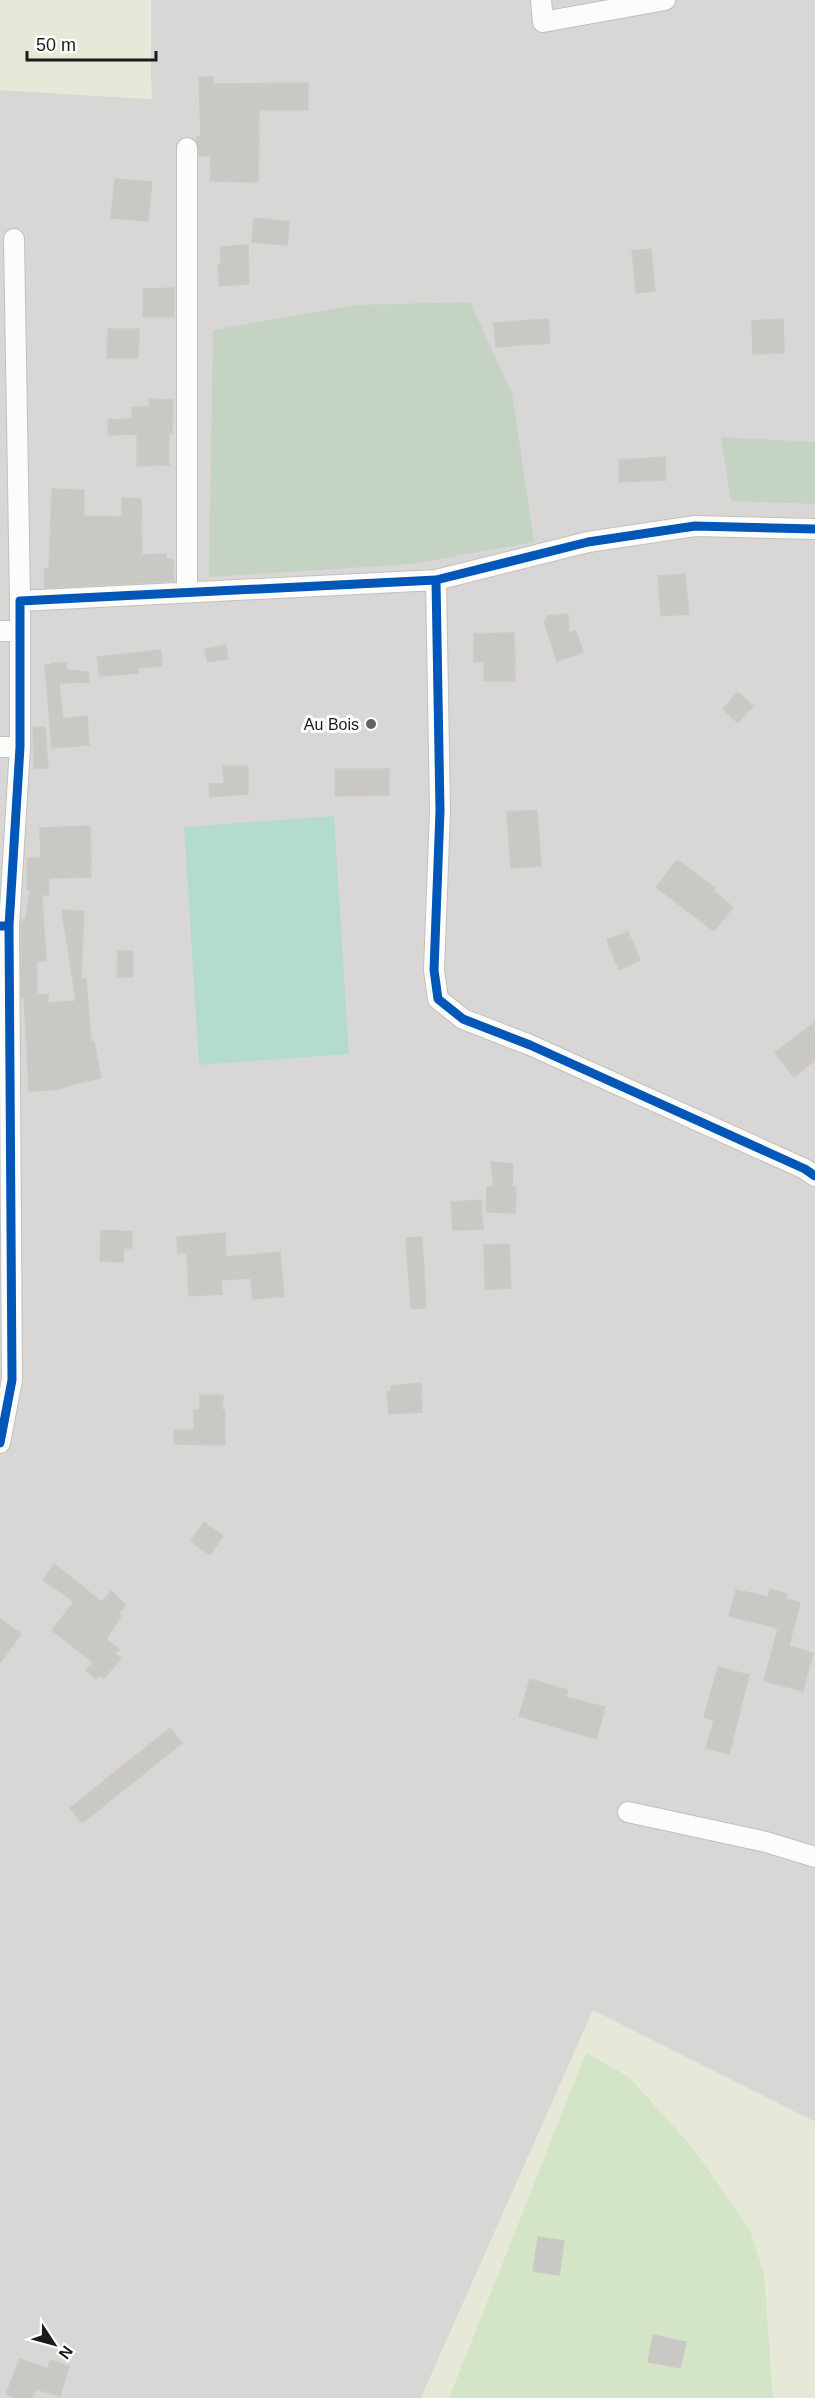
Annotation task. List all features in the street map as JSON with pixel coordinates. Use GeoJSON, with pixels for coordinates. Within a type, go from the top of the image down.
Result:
{"type":"FeatureCollection","features":[{"type":"Feature","properties":{"kind":"street"},"geometry":{"type":"LineString","coordinates":[[542,0],[543,22],[665,0]]}},
{"type":"Feature","properties":{"kind":"street"},"geometry":{"type":"LineString","coordinates":[[187,148],[187,592]]}},
{"type":"Feature","properties":{"kind":"street"},"geometry":{"type":"LineString","coordinates":[[0,1443],[6,1379],[4,926],[10,747],[20,631],[14,239]]}},
{"type":"Feature","properties":{"kind":"street"},"geometry":{"type":"LineString","coordinates":[[20,601],[436,580],[588,542],[696,526],[815,529]]}},
{"type":"Feature","properties":{"kind":"street"},"geometry":{"type":"LineString","coordinates":[[436,580],[440,811],[434,970],[438,999],[463,1019],[530,1045],[805,1169],[815,1176]]}},
{"type":"Feature","properties":{"kind":"street"},"geometry":{"type":"LineString","coordinates":[[0,631],[20,631]]}},
{"type":"Feature","properties":{"kind":"street"},"geometry":{"type":"LineString","coordinates":[[628,1812],[766,1842],[815,1857]]}},
{"type":"Feature","properties":{"kind":"shaded area"},"geometry":{"type":"Polygon","coordinates":[[[151,0],[815,0],[815,2122],[593,2011],[421,2398],[0,2398],[0,90],[151,99],[151,0]]]}},
{"type":"Feature","properties":{"kind":"green space"},"geometry":{"type":"Polygon","coordinates":[[[0,0],[148,0],[152,99],[0,90],[0,0]]]}},
{"type":"Feature","properties":{"kind":"green space"},"geometry":{"type":"Polygon","coordinates":[[[470,302],[512,393],[534,542],[411,564],[209,577],[213,330],[356,305],[470,302]]]}},
{"type":"Feature","properties":{"kind":"green space"},"geometry":{"type":"Polygon","coordinates":[[[721,437],[815,442],[815,504],[731,501],[721,437]]]}},
{"type":"Feature","properties":{"kind":"green space"},"geometry":{"type":"Polygon","coordinates":[[[334,816],[349,1054],[199,1065],[184,827],[334,816]]]}},
{"type":"Feature","properties":{"kind":"green space"},"geometry":{"type":"Polygon","coordinates":[[[593,2010],[815,2122],[815,2398],[773,2398],[764,2273],[750,2230],[692,2147],[586,2053],[449,2398],[421,2398],[593,2010]]]}},
{"type":"Feature","properties":{"kind":"green space"},"geometry":{"type":"Polygon","coordinates":[[[586,2053],[629,2077],[692,2147],[750,2230],[764,2273],[773,2398],[449,2398],[586,2053]]]}},
{"type":"Feature","properties":{"kind":"building"},"geometry":{"type":"Polygon","coordinates":[[[199,77],[213,77],[213,84],[308,83],[308,110],[259,110],[258,182],[210,181],[211,156],[199,156],[197,142],[197,137],[201,137],[199,77]]]}},
{"type":"Feature","properties":{"kind":"building"},"geometry":{"type":"Polygon","coordinates":[[[115,179],[152,182],[148,221],[111,218],[115,179]]]}},
{"type":"Feature","properties":{"kind":"building"},"geometry":{"type":"Polygon","coordinates":[[[254,218],[289,222],[287,245],[252,242],[254,218]]]}},
{"type":"Feature","properties":{"kind":"building"},"geometry":{"type":"Polygon","coordinates":[[[248,245],[249,284],[219,286],[220,247],[248,245]]]}},
{"type":"Feature","properties":{"kind":"building"},"geometry":{"type":"Polygon","coordinates":[[[651,249],[655,291],[636,293],[632,251],[651,249]]]}},
{"type":"Feature","properties":{"kind":"building"},"geometry":{"type":"Polygon","coordinates":[[[174,288],[174,317],[143,317],[143,289],[174,288]]]}},
{"type":"Feature","properties":{"kind":"building"},"geometry":{"type":"Polygon","coordinates":[[[548,319],[550,343],[496,347],[494,323],[548,319]]]}},
{"type":"Feature","properties":{"kind":"building"},"geometry":{"type":"Polygon","coordinates":[[[783,319],[784,353],[753,354],[752,321],[783,319]]]}},
{"type":"Feature","properties":{"kind":"building"},"geometry":{"type":"Polygon","coordinates":[[[108,329],[139,329],[138,358],[107,358],[108,329]]]}},
{"type":"Feature","properties":{"kind":"building"},"geometry":{"type":"Polygon","coordinates":[[[150,399],[173,400],[172,433],[169,433],[169,465],[137,466],[137,434],[108,435],[108,420],[132,419],[132,407],[149,407],[150,399]]]}},
{"type":"Feature","properties":{"kind":"building"},"geometry":{"type":"Polygon","coordinates":[[[665,457],[666,480],[619,482],[619,460],[665,457]]]}},
{"type":"Feature","properties":{"kind":"building"},"geometry":{"type":"Polygon","coordinates":[[[52,489],[84,490],[84,516],[122,517],[122,498],[141,499],[142,555],[166,554],[166,559],[173,559],[174,581],[45,588],[44,569],[49,568],[52,489]]]}},
{"type":"Feature","properties":{"kind":"building"},"geometry":{"type":"Polygon","coordinates":[[[685,574],[689,614],[661,616],[658,576],[685,574]]]}},
{"type":"Feature","properties":{"kind":"building"},"geometry":{"type":"Polygon","coordinates":[[[568,614],[569,633],[576,631],[583,652],[557,661],[544,621],[548,620],[547,616],[568,614]]]}},
{"type":"Feature","properties":{"kind":"building"},"geometry":{"type":"Polygon","coordinates":[[[514,633],[515,681],[484,681],[484,662],[474,662],[474,634],[514,633]]]}},
{"type":"Feature","properties":{"kind":"building"},"geometry":{"type":"Polygon","coordinates":[[[226,645],[228,659],[208,662],[205,649],[226,645]]]}},
{"type":"Feature","properties":{"kind":"building"},"geometry":{"type":"Polygon","coordinates":[[[161,650],[162,666],[138,668],[138,673],[100,676],[97,657],[161,650]]]}},
{"type":"Feature","properties":{"kind":"building"},"geometry":{"type":"Polygon","coordinates":[[[51,663],[66,663],[66,670],[89,672],[89,682],[59,683],[63,719],[87,716],[89,745],[52,748],[45,665],[51,665],[51,663]]]}},
{"type":"Feature","properties":{"kind":"building"},"geometry":{"type":"Polygon","coordinates":[[[738,692],[753,706],[738,723],[723,709],[738,692]]]}},
{"type":"Feature","properties":{"kind":"building"},"geometry":{"type":"Polygon","coordinates":[[[33,727],[45,727],[48,768],[34,768],[33,727]]]}},
{"type":"Feature","properties":{"kind":"building"},"geometry":{"type":"Polygon","coordinates":[[[223,766],[248,766],[248,794],[210,797],[209,784],[224,784],[223,766]]]}},
{"type":"Feature","properties":{"kind":"building"},"geometry":{"type":"Polygon","coordinates":[[[335,769],[389,769],[389,795],[335,796],[335,769]]]}},
{"type":"Feature","properties":{"kind":"building"},"geometry":{"type":"Polygon","coordinates":[[[537,810],[541,866],[511,868],[507,812],[537,810]]]}},
{"type":"Feature","properties":{"kind":"building"},"geometry":{"type":"Polygon","coordinates":[[[90,826],[91,877],[49,878],[49,895],[42,895],[46,961],[37,961],[37,995],[48,994],[48,1003],[76,1001],[62,910],[84,911],[81,979],[86,978],[91,1042],[94,1042],[101,1078],[62,1087],[62,1089],[29,1091],[24,997],[21,998],[21,920],[25,920],[30,890],[27,890],[27,858],[41,858],[40,828],[90,826]]]}},
{"type":"Feature","properties":{"kind":"building"},"geometry":{"type":"Polygon","coordinates":[[[677,860],[715,888],[713,891],[733,907],[714,931],[656,887],[677,860]]]}},
{"type":"Feature","properties":{"kind":"building"},"geometry":{"type":"Polygon","coordinates":[[[628,932],[640,960],[619,970],[607,940],[628,932]]]}},
{"type":"Feature","properties":{"kind":"building"},"geometry":{"type":"Polygon","coordinates":[[[118,951],[133,951],[133,977],[117,977],[118,951]]]}},
{"type":"Feature","properties":{"kind":"building"},"geometry":{"type":"Polygon","coordinates":[[[815,1022],[815,1060],[794,1077],[775,1053],[815,1022]]]}},
{"type":"Feature","properties":{"kind":"building"},"geometry":{"type":"Polygon","coordinates":[[[491,1162],[513,1164],[512,1187],[516,1187],[515,1213],[486,1212],[487,1187],[494,1187],[491,1162]]]}},
{"type":"Feature","properties":{"kind":"building"},"geometry":{"type":"Polygon","coordinates":[[[481,1200],[483,1229],[453,1230],[451,1202],[481,1200]]]}},
{"type":"Feature","properties":{"kind":"building"},"geometry":{"type":"Polygon","coordinates":[[[101,1230],[132,1232],[132,1248],[124,1248],[123,1262],[100,1261],[101,1230]]]}},
{"type":"Feature","properties":{"kind":"building"},"geometry":{"type":"Polygon","coordinates":[[[225,1233],[226,1257],[280,1252],[284,1296],[253,1299],[251,1278],[221,1280],[222,1294],[189,1296],[187,1253],[178,1253],[177,1237],[225,1233]]]}},
{"type":"Feature","properties":{"kind":"building"},"geometry":{"type":"Polygon","coordinates":[[[422,1237],[426,1308],[411,1309],[406,1238],[422,1237]]]}},
{"type":"Feature","properties":{"kind":"building"},"geometry":{"type":"Polygon","coordinates":[[[509,1244],[511,1288],[485,1290],[484,1245],[509,1244]]]}},
{"type":"Feature","properties":{"kind":"building"},"geometry":{"type":"Polygon","coordinates":[[[421,1383],[422,1412],[389,1414],[387,1392],[391,1392],[391,1386],[421,1383]]]}},
{"type":"Feature","properties":{"kind":"building"},"geometry":{"type":"Polygon","coordinates":[[[200,1395],[223,1395],[225,1445],[174,1444],[174,1430],[194,1430],[194,1410],[200,1410],[200,1395]]]}},
{"type":"Feature","properties":{"kind":"building"},"geometry":{"type":"Polygon","coordinates":[[[204,1522],[223,1536],[210,1555],[191,1541],[204,1522]]]}},
{"type":"Feature","properties":{"kind":"building"},"geometry":{"type":"Polygon","coordinates":[[[54,1564],[102,1602],[111,1591],[126,1605],[118,1614],[121,1616],[106,1639],[119,1650],[115,1653],[121,1658],[104,1678],[100,1675],[96,1679],[86,1670],[93,1662],[52,1630],[74,1602],[43,1580],[54,1564]]]}},
{"type":"Feature","properties":{"kind":"building"},"geometry":{"type":"Polygon","coordinates":[[[770,1589],[787,1594],[786,1599],[800,1603],[789,1646],[813,1653],[803,1691],[764,1681],[778,1628],[729,1616],[736,1590],[768,1597],[770,1589]]]}},
{"type":"Feature","properties":{"kind":"building"},"geometry":{"type":"Polygon","coordinates":[[[0,1619],[21,1634],[0,1663],[0,1619]]]}},
{"type":"Feature","properties":{"kind":"building"},"geometry":{"type":"Polygon","coordinates":[[[718,1667],[749,1675],[729,1754],[706,1748],[714,1720],[704,1717],[718,1667]]]}},
{"type":"Feature","properties":{"kind":"building"},"geometry":{"type":"Polygon","coordinates":[[[530,1679],[568,1690],[566,1697],[605,1707],[596,1739],[519,1716],[530,1679]]]}},
{"type":"Feature","properties":{"kind":"building"},"geometry":{"type":"Polygon","coordinates":[[[170,1728],[182,1743],[82,1823],[70,1808],[170,1728]]]}},
{"type":"Feature","properties":{"kind":"building"},"geometry":{"type":"Polygon","coordinates":[[[538,2237],[564,2241],[559,2275],[533,2271],[538,2237]]]}},
{"type":"Feature","properties":{"kind":"building"},"geometry":{"type":"Polygon","coordinates":[[[653,2335],[686,2342],[680,2368],[648,2362],[653,2335]]]}},
{"type":"Feature","properties":{"kind":"building"},"geometry":{"type":"Polygon","coordinates":[[[20,2359],[48,2369],[50,2360],[69,2366],[60,2396],[36,2389],[32,2398],[16,2398],[6,2394],[20,2359]]]}},
{"type":"Feature","properties":{"kind":"cycle path"},"geometry":{"type":"LineString","coordinates":[[0,926],[9,926],[20,747],[20,601],[436,580],[588,542],[695,526],[815,529]]}},
{"type":"Feature","properties":{"kind":"cycle path"},"geometry":{"type":"LineString","coordinates":[[436,580],[440,811],[434,970],[438,999],[463,1019],[530,1045],[805,1169],[815,1176]]}},
{"type":"Feature","properties":{"kind":"cycle path"},"geometry":{"type":"LineString","coordinates":[[0,1443],[12,1380],[9,926]]}},
{"type":"Feature","properties":{"kind":"place","name":"Au Bois"},"geometry":{"type":"Point","coordinates":[371,724]}}]}
